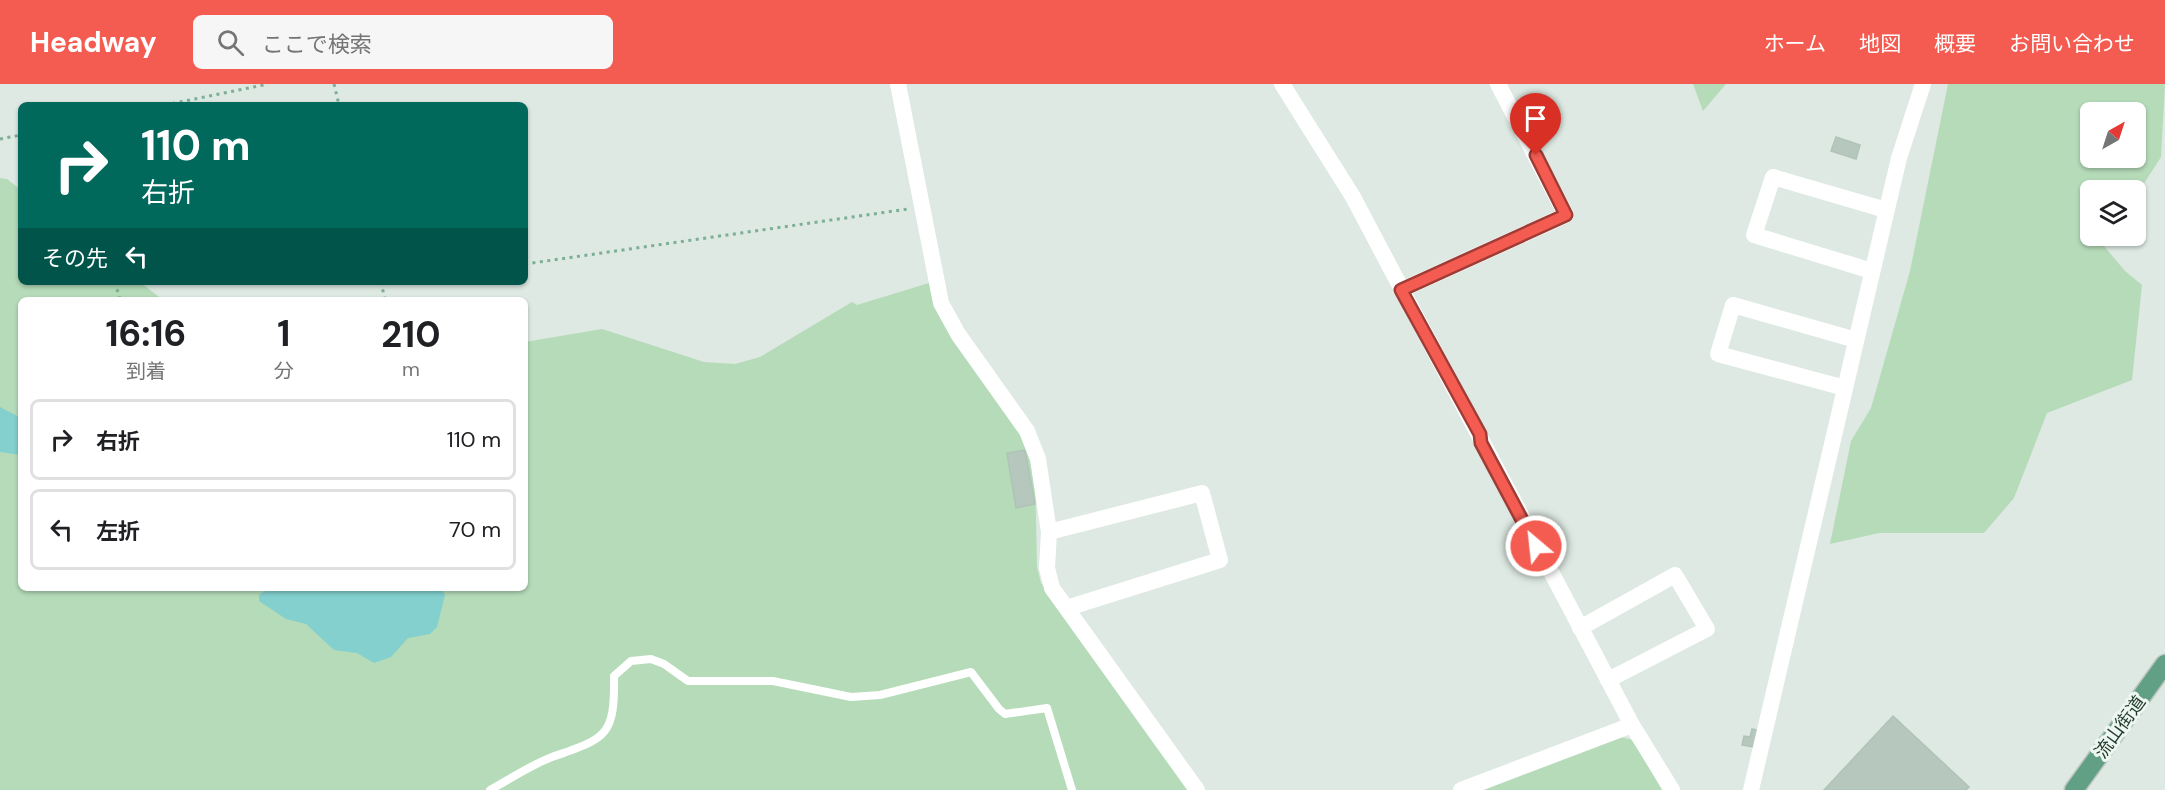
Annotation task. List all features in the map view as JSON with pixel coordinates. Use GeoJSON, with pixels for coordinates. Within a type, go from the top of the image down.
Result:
{"type":"FeatureCollection","features":[{"type":"Feature","properties":{"kind":"main road","name":"流山街道"},"geometry":{"type":"LineString","coordinates":[[2074,790],[2165,664]]}},
{"type":"Feature","properties":{"kind":"street"},"geometry":{"type":"LineString","coordinates":[[898,84],[941,303],[957,334],[1027,432],[1038,459],[1049,532],[1047,568],[1052,588],[1197,790]]}},
{"type":"Feature","properties":{"kind":"street"},"geometry":{"type":"LineString","coordinates":[[1282,84],[1353,197],[1632,725],[1672,790]]}},
{"type":"Feature","properties":{"kind":"street"},"geometry":{"type":"LineString","coordinates":[[1401,290],[1566,215],[1498,84]]}},
{"type":"Feature","properties":{"kind":"street"},"geometry":{"type":"LineString","coordinates":[[1751,790],[1886,210],[1899,158],[1923,84]]}},
{"type":"Feature","properties":{"kind":"street"},"geometry":{"type":"LineString","coordinates":[[1872,271],[1754,235],[1773,177],[1886,210]]}},
{"type":"Feature","properties":{"kind":"street"},"geometry":{"type":"LineString","coordinates":[[1845,388],[1718,354],[1733,304],[1856,340]]}},
{"type":"Feature","properties":{"kind":"street"},"geometry":{"type":"LineString","coordinates":[[1049,532],[1202,493],[1220,560],[1067,608]]}},
{"type":"Feature","properties":{"kind":"street"},"geometry":{"type":"LineString","coordinates":[[1581,628],[1676,574],[1707,629],[1608,680]]}},
{"type":"Feature","properties":{"kind":"street"},"geometry":{"type":"LineString","coordinates":[[1461,790],[1632,725]]}},
{"type":"Feature","properties":{"kind":"lane"},"geometry":{"type":"LineString","coordinates":[[490,790],[551,758],[601,738],[610,724],[614,700],[614,676],[631,661],[651,659],[664,664],[688,681],[773,681],[851,697],[879,695],[971,672],[1005,714],[1047,708],[1072,790]]}},
{"type":"Feature","properties":{"kind":"path"},"geometry":{"type":"LineString","coordinates":[[180,102],[268,84]]}},
{"type":"Feature","properties":{"kind":"path"},"geometry":{"type":"LineString","coordinates":[[334,84],[338,102]]}},
{"type":"Feature","properties":{"kind":"path"},"geometry":{"type":"LineString","coordinates":[[0,139],[18,136]]}},
{"type":"Feature","properties":{"kind":"path"},"geometry":{"type":"LineString","coordinates":[[528,264],[921,207]]}},
{"type":"Feature","properties":{"kind":"green space"},"geometry":{"type":"Polygon","coordinates":[[[1693,84],[1726,84],[1703,111],[1693,84]]]}},
{"type":"Feature","properties":{"kind":"green space"},"geometry":{"type":"Polygon","coordinates":[[[1948,84],[2165,84],[2161,157],[2146,180],[2080,180],[2080,246],[2104,246],[2125,271],[2142,285],[2132,380],[2047,413],[2014,498],[1984,533],[1879,533],[1830,544],[1851,441],[1871,408],[1910,271],[1948,84]]]}},
{"type":"Feature","properties":{"kind":"green space"},"geometry":{"type":"Polygon","coordinates":[[[0,178],[7,179],[18,188],[18,285],[144,285],[159,297],[18,297],[18,591],[528,591],[528,341],[602,329],[704,362],[735,364],[760,357],[852,302],[857,305],[929,283],[1010,403],[1035,470],[1037,567],[1041,583],[1189,790],[0,790],[0,178]]]}},
{"type":"Feature","properties":{"kind":"green space"},"geometry":{"type":"Polygon","coordinates":[[[1621,737],[1633,740],[1662,790],[1483,790],[1621,737]]]}},
{"type":"Feature","properties":{"kind":"water"},"geometry":{"type":"Polygon","coordinates":[[[0,407],[18,416],[18,455],[0,452],[0,407]]]}},
{"type":"Feature","properties":{"kind":"water"},"geometry":{"type":"Polygon","coordinates":[[[265,591],[443,591],[445,595],[437,627],[430,634],[408,638],[391,657],[374,663],[357,653],[334,650],[306,624],[286,619],[259,601],[259,595],[265,591]]]}},
{"type":"Feature","properties":{"kind":"building"},"geometry":{"type":"Polygon","coordinates":[[[1836,137],[1860,145],[1856,159],[1831,151],[1836,137]]]}},
{"type":"Feature","properties":{"kind":"building"},"geometry":{"type":"Polygon","coordinates":[[[1025,450],[1035,504],[1016,508],[1007,453],[1025,450]]]}},
{"type":"Feature","properties":{"kind":"building"},"geometry":{"type":"Polygon","coordinates":[[[1893,716],[1969,787],[1966,790],[1824,790],[1893,716]]]}},
{"type":"Feature","properties":{"kind":"building"},"geometry":{"type":"Polygon","coordinates":[[[1752,729],[1762,731],[1758,748],[1742,745],[1744,736],[1750,737],[1752,729]]]}},
{"type":"Feature","properties":{"kind":"route"},"geometry":{"type":"LineString","coordinates":[[1536,155],[1566,215],[1401,290],[1480,434],[1481,443],[1536,546]]}}]}
